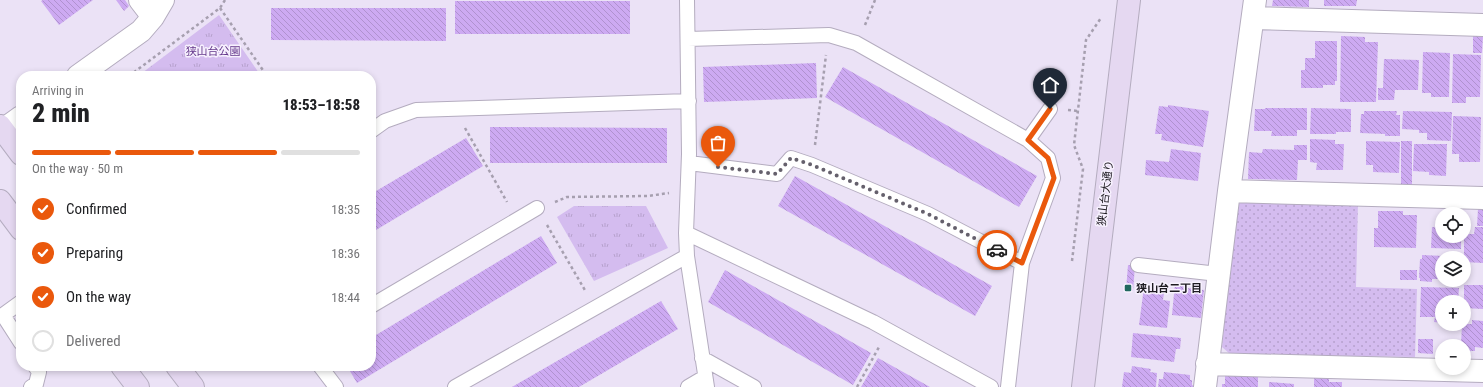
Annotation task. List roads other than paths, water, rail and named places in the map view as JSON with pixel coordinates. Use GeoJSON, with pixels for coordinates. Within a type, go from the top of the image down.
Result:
{"type":"FeatureCollection","features":[{"type":"Feature","properties":{"kind":"street"},"geometry":{"type":"LineString","coordinates":[[85,71],[141,30],[158,9],[140,0]]}},
{"type":"Feature","properties":{"kind":"street","name":"狭山台大通り"},"geometry":{"type":"LineString","coordinates":[[1083,387],[1128,0]]}},
{"type":"Feature","properties":{"kind":"street"},"geometry":{"type":"LineString","coordinates":[[1205,387],[1218,274],[1254,9],[1483,25]]}},
{"type":"Feature","properties":{"kind":"street"},"geometry":{"type":"LineString","coordinates":[[16,120],[2,128],[16,147]]}},
{"type":"Feature","properties":{"kind":"street"},"geometry":{"type":"LineString","coordinates":[[1229,191],[1483,198]]}},
{"type":"Feature","properties":{"kind":"street"},"geometry":{"type":"LineString","coordinates":[[0,200],[16,222]]}},
{"type":"Feature","properties":{"kind":"street"},"geometry":{"type":"LineString","coordinates":[[1207,364],[1483,371]]}},
{"type":"Feature","properties":{"kind":"street"},"geometry":{"type":"LineString","coordinates":[[126,371],[138,387]]}},
{"type":"Feature","properties":{"kind":"street"},"geometry":{"type":"LineString","coordinates":[[181,371],[193,387]]}},
{"type":"Feature","properties":{"kind":"lane"},"geometry":{"type":"LineString","coordinates":[[687,0],[689,163],[686,256],[706,382],[688,387]]}},
{"type":"Feature","properties":{"kind":"lane"},"geometry":{"type":"LineString","coordinates":[[688,39],[829,36],[856,43],[1028,140],[1048,158],[1054,178],[1022,263],[1008,387]]}},
{"type":"Feature","properties":{"kind":"lane"},"geometry":{"type":"LineString","coordinates":[[376,127],[385,121],[416,110],[689,101]]}},
{"type":"Feature","properties":{"kind":"lane"},"geometry":{"type":"LineString","coordinates":[[1028,140],[1050,109]]}},
{"type":"Feature","properties":{"kind":"lane"},"geometry":{"type":"LineString","coordinates":[[689,163],[777,174],[791,158],[812,165],[928,214],[1022,263]]}},
{"type":"Feature","properties":{"kind":"lane"},"geometry":{"type":"LineString","coordinates":[[376,303],[537,208]]}},
{"type":"Feature","properties":{"kind":"lane"},"geometry":{"type":"LineString","coordinates":[[686,233],[889,331],[991,387]]}},
{"type":"Feature","properties":{"kind":"lane"},"geometry":{"type":"LineString","coordinates":[[455,387],[686,256]]}},
{"type":"Feature","properties":{"kind":"lane"},"geometry":{"type":"LineString","coordinates":[[1138,265],[1218,274]]}},
{"type":"Feature","properties":{"kind":"lane"},"geometry":{"type":"LineString","coordinates":[[16,305],[2,312],[16,335]]}},
{"type":"Feature","properties":{"kind":"lane"},"geometry":{"type":"LineString","coordinates":[[702,358],[754,387]]}},
{"type":"Feature","properties":{"kind":"lane"},"geometry":{"type":"LineString","coordinates":[[32,387],[36,384],[38,371]]}},
{"type":"Feature","properties":{"kind":"lane"},"geometry":{"type":"LineString","coordinates":[[324,371],[336,387]]}},
{"type":"Feature","properties":{"kind":"place","name":"狭山台二丁目"},"geometry":{"type":"Point","coordinates":[1128,288]}},
{"type":"Feature","properties":{"kind":"park label","name":"狭山台公園"},"geometry":{"type":"Point","coordinates":[213,51]}}]}
